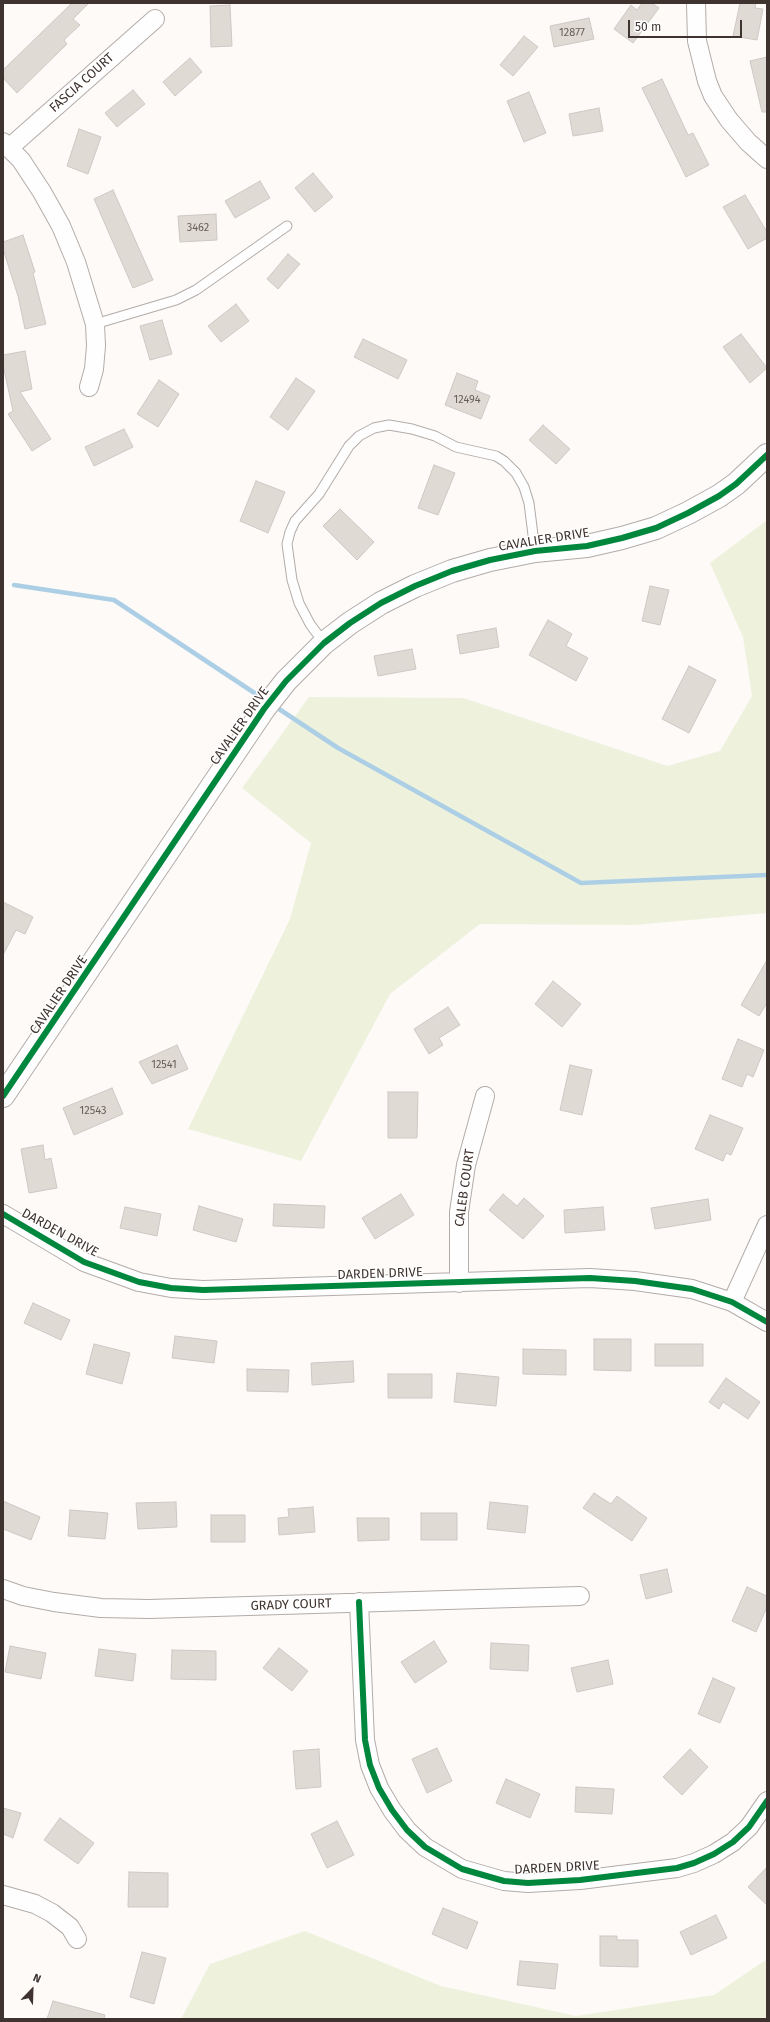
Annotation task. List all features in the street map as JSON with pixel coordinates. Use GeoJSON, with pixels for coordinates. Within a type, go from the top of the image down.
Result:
{"type":"FeatureCollection","features":[{"type":"Feature","properties":{"kind":"street"},"geometry":{"type":"LineString","coordinates":[[696,3],[698,46],[707,81],[713,96],[729,120],[748,142],[767,159]]}},
{"type":"Feature","properties":{"kind":"street","name":"FASCIA COURT"},"geometry":{"type":"LineString","coordinates":[[6,145],[155,19]]}},
{"type":"Feature","properties":{"kind":"street"},"geometry":{"type":"LineString","coordinates":[[6,145],[21,160],[42,192],[61,226],[76,262],[95,324],[96,346],[94,369],[89,387]]}},
{"type":"Feature","properties":{"kind":"street","name":"CAVALIER DRIVE"},"geometry":{"type":"LineString","coordinates":[[3,1096],[264,709],[286,681],[324,643],[350,623],[381,604],[415,586],[452,571],[490,560],[535,551],[587,546],[656,528],[688,514],[719,496],[736,484],[767,455]]}},
{"type":"Feature","properties":{"kind":"street","name":"CALEB COURT"},"geometry":{"type":"LineString","coordinates":[[459,1283],[459,1212],[466,1165],[475,1127],[485,1096]]}},
{"type":"Feature","properties":{"kind":"street","name":"DARDEN DRIVE"},"geometry":{"type":"LineString","coordinates":[[3,1214],[84,1262],[126,1278],[171,1288],[203,1290],[590,1278],[635,1281],[692,1289],[732,1302],[767,1322]]}},
{"type":"Feature","properties":{"kind":"street"},"geometry":{"type":"LineString","coordinates":[[732,1302],[767,1225]]}},
{"type":"Feature","properties":{"kind":"street","name":"GRADY COURT"},"geometry":{"type":"LineString","coordinates":[[3,1589],[23,1596],[54,1602],[101,1608],[149,1610],[580,1596]]}},
{"type":"Feature","properties":{"kind":"street","name":"DARDEN DRIVE"},"geometry":{"type":"LineString","coordinates":[[359,1602],[365,1740],[370,1764],[379,1788],[392,1810],[407,1830],[425,1847],[462,1869],[504,1881],[528,1883],[580,1880],[677,1868],[694,1863],[714,1854],[733,1842],[749,1827],[767,1801]]}},
{"type":"Feature","properties":{"kind":"street"},"geometry":{"type":"LineString","coordinates":[[3,1896],[35,1904],[52,1913],[70,1927],[77,1938]]}},
{"type":"Feature","properties":{"kind":"lane"},"geometry":{"type":"LineString","coordinates":[[95,324],[176,300],[196,290],[287,226]]}},
{"type":"Feature","properties":{"kind":"lane"},"geometry":{"type":"LineString","coordinates":[[324,643],[310,624],[299,603],[292,580],[288,550],[290,532],[295,521],[319,494],[349,446],[359,436],[374,428],[389,425],[412,429],[435,436],[456,447],[496,456],[504,461],[516,473],[524,487],[529,503],[535,551]]}},
{"type":"Feature","properties":{"kind":"green space"},"geometry":{"type":"Polygon","coordinates":[[[767,520],[767,913],[635,925],[480,924],[390,994],[301,1161],[188,1129],[290,919],[311,843],[242,788],[309,697],[463,698],[667,766],[720,751],[752,696],[743,637],[710,563],[767,520]]]}},
{"type":"Feature","properties":{"kind":"green space"},"geometry":{"type":"Polygon","coordinates":[[[305,1931],[441,1986],[576,2016],[714,1995],[767,1959],[767,2019],[181,2019],[210,1964],[305,1931]]]}},
{"type":"Feature","properties":{"kind":"building"},"geometry":{"type":"Polygon","coordinates":[[[72,3],[89,3],[73,19],[80,25],[64,40],[67,44],[17,93],[3,78],[3,70],[72,3]]]}},
{"type":"Feature","properties":{"kind":"building"},"geometry":{"type":"Polygon","coordinates":[[[642,3],[652,3],[659,8],[633,43],[614,29],[631,5],[637,10],[642,3]]]}},
{"type":"Feature","properties":{"kind":"building"},"geometry":{"type":"Polygon","coordinates":[[[740,3],[756,3],[755,8],[763,9],[757,40],[733,36],[740,3]]]}},
{"type":"Feature","properties":{"kind":"building"},"geometry":{"type":"Polygon","coordinates":[[[230,5],[232,46],[211,47],[210,6],[230,5]]]}},
{"type":"Feature","properties":{"kind":"building"},"geometry":{"type":"Polygon","coordinates":[[[589,18],[594,39],[554,47],[550,26],[589,18]]]}},
{"type":"Feature","properties":{"kind":"building"},"geometry":{"type":"Polygon","coordinates":[[[524,36],[538,47],[513,76],[500,65],[524,36]]]}},
{"type":"Feature","properties":{"kind":"building"},"geometry":{"type":"Polygon","coordinates":[[[767,57],[767,112],[762,112],[750,61],[767,57]]]}},
{"type":"Feature","properties":{"kind":"building"},"geometry":{"type":"Polygon","coordinates":[[[190,58],[202,72],[175,96],[163,82],[190,58]]]}},
{"type":"Feature","properties":{"kind":"building"},"geometry":{"type":"Polygon","coordinates":[[[662,79],[688,135],[693,133],[709,165],[686,177],[642,88],[662,79]]]}},
{"type":"Feature","properties":{"kind":"building"},"geometry":{"type":"Polygon","coordinates":[[[133,90],[145,104],[117,127],[105,113],[133,90]]]}},
{"type":"Feature","properties":{"kind":"building"},"geometry":{"type":"Polygon","coordinates":[[[529,92],[546,133],[524,142],[507,101],[529,92]]]}},
{"type":"Feature","properties":{"kind":"building"},"geometry":{"type":"Polygon","coordinates":[[[599,108],[603,131],[573,136],[569,114],[599,108]]]}},
{"type":"Feature","properties":{"kind":"building"},"geometry":{"type":"Polygon","coordinates":[[[79,129],[101,137],[88,174],[67,166],[79,129]]]}},
{"type":"Feature","properties":{"kind":"building"},"geometry":{"type":"Polygon","coordinates":[[[313,173],[333,197],[315,212],[295,188],[313,173]]]}},
{"type":"Feature","properties":{"kind":"building"},"geometry":{"type":"Polygon","coordinates":[[[260,181],[270,198],[235,218],[225,201],[260,181]]]}},
{"type":"Feature","properties":{"kind":"building"},"geometry":{"type":"Polygon","coordinates":[[[113,190],[153,280],[133,288],[94,199],[113,190]]]}},
{"type":"Feature","properties":{"kind":"building"},"geometry":{"type":"Polygon","coordinates":[[[745,195],[767,232],[767,238],[748,249],[723,207],[745,195]]]}},
{"type":"Feature","properties":{"kind":"building"},"geometry":{"type":"Polygon","coordinates":[[[216,214],[217,240],[180,242],[178,216],[216,214]]]}},
{"type":"Feature","properties":{"kind":"building"},"geometry":{"type":"Polygon","coordinates":[[[23,235],[35,272],[33,273],[46,324],[25,329],[18,296],[3,249],[3,242],[23,235]]]}},
{"type":"Feature","properties":{"kind":"building"},"geometry":{"type":"Polygon","coordinates":[[[288,254],[300,264],[278,289],[267,279],[288,254]]]}},
{"type":"Feature","properties":{"kind":"building"},"geometry":{"type":"Polygon","coordinates":[[[236,304],[249,321],[221,342],[208,326],[236,304]]]}},
{"type":"Feature","properties":{"kind":"building"},"geometry":{"type":"Polygon","coordinates":[[[162,320],[172,354],[150,360],[140,326],[162,320]]]}},
{"type":"Feature","properties":{"kind":"building"},"geometry":{"type":"Polygon","coordinates":[[[741,334],[767,368],[750,383],[723,347],[741,334]]]}},
{"type":"Feature","properties":{"kind":"building"},"geometry":{"type":"Polygon","coordinates":[[[363,339],[407,360],[398,379],[354,357],[363,339]]]}},
{"type":"Feature","properties":{"kind":"building"},"geometry":{"type":"Polygon","coordinates":[[[25,351],[32,389],[20,392],[51,439],[32,451],[8,414],[13,411],[3,365],[3,355],[25,351]]]}},
{"type":"Feature","properties":{"kind":"building"},"geometry":{"type":"Polygon","coordinates":[[[457,373],[478,381],[475,390],[490,396],[481,419],[445,405],[457,373]]]}},
{"type":"Feature","properties":{"kind":"building"},"geometry":{"type":"Polygon","coordinates":[[[296,378],[315,391],[288,430],[270,417],[296,378]]]}},
{"type":"Feature","properties":{"kind":"building"},"geometry":{"type":"Polygon","coordinates":[[[159,380],[179,394],[158,427],[137,414],[159,380]]]}},
{"type":"Feature","properties":{"kind":"building"},"geometry":{"type":"Polygon","coordinates":[[[543,425],[570,449],[556,464],[529,440],[543,425]]]}},
{"type":"Feature","properties":{"kind":"building"},"geometry":{"type":"Polygon","coordinates":[[[124,429],[133,447],[94,466],[85,447],[124,429]]]}},
{"type":"Feature","properties":{"kind":"building"},"geometry":{"type":"Polygon","coordinates":[[[434,465],[455,473],[438,515],[418,508],[434,465]]]}},
{"type":"Feature","properties":{"kind":"building"},"geometry":{"type":"Polygon","coordinates":[[[256,481],[285,492],[268,533],[240,521],[256,481]]]}},
{"type":"Feature","properties":{"kind":"building"},"geometry":{"type":"Polygon","coordinates":[[[340,509],[374,542],[357,560],[323,526],[340,509]]]}},
{"type":"Feature","properties":{"kind":"building"},"geometry":{"type":"Polygon","coordinates":[[[650,586],[669,590],[660,625],[642,621],[650,586]]]}},
{"type":"Feature","properties":{"kind":"building"},"geometry":{"type":"Polygon","coordinates":[[[548,620],[572,634],[566,646],[588,658],[576,681],[529,655],[548,620]]]}},
{"type":"Feature","properties":{"kind":"building"},"geometry":{"type":"Polygon","coordinates":[[[496,628],[499,647],[460,654],[457,635],[496,628]]]}},
{"type":"Feature","properties":{"kind":"building"},"geometry":{"type":"Polygon","coordinates":[[[412,649],[416,669],[378,676],[374,656],[412,649]]]}},
{"type":"Feature","properties":{"kind":"building"},"geometry":{"type":"Polygon","coordinates":[[[689,666],[716,680],[689,733],[662,719],[689,666]]]}},
{"type":"Feature","properties":{"kind":"building"},"geometry":{"type":"Polygon","coordinates":[[[3,902],[33,917],[25,934],[16,930],[3,955],[3,902]]]}},
{"type":"Feature","properties":{"kind":"building"},"geometry":{"type":"Polygon","coordinates":[[[767,960],[767,1003],[759,1016],[741,1005],[767,960]]]}},
{"type":"Feature","properties":{"kind":"building"},"geometry":{"type":"Polygon","coordinates":[[[553,981],[581,1004],[562,1027],[535,1004],[553,981]]]}},
{"type":"Feature","properties":{"kind":"building"},"geometry":{"type":"Polygon","coordinates":[[[448,1007],[460,1025],[439,1038],[443,1045],[429,1054],[414,1029],[448,1007]]]}},
{"type":"Feature","properties":{"kind":"building"},"geometry":{"type":"Polygon","coordinates":[[[738,1039],[764,1050],[753,1077],[747,1074],[742,1087],[722,1079],[738,1039]]]}},
{"type":"Feature","properties":{"kind":"building"},"geometry":{"type":"Polygon","coordinates":[[[177,1045],[188,1069],[152,1084],[139,1062],[177,1045]]]}},
{"type":"Feature","properties":{"kind":"building"},"geometry":{"type":"Polygon","coordinates":[[[570,1065],[592,1070],[582,1115],[560,1110],[570,1065]]]}},
{"type":"Feature","properties":{"kind":"building"},"geometry":{"type":"Polygon","coordinates":[[[112,1088],[123,1114],[74,1135],[63,1108],[112,1088]]]}},
{"type":"Feature","properties":{"kind":"building"},"geometry":{"type":"Polygon","coordinates":[[[388,1092],[418,1092],[417,1138],[388,1138],[388,1092]]]}},
{"type":"Feature","properties":{"kind":"building"},"geometry":{"type":"Polygon","coordinates":[[[710,1115],[743,1128],[731,1155],[726,1153],[723,1161],[695,1149],[710,1115]]]}},
{"type":"Feature","properties":{"kind":"building"},"geometry":{"type":"Polygon","coordinates":[[[43,1145],[45,1160],[51,1158],[57,1188],[29,1193],[21,1149],[43,1145]]]}},
{"type":"Feature","properties":{"kind":"building"},"geometry":{"type":"Polygon","coordinates":[[[401,1194],[414,1215],[375,1239],[362,1218],[401,1194]]]}},
{"type":"Feature","properties":{"kind":"building"},"geometry":{"type":"Polygon","coordinates":[[[503,1194],[517,1206],[524,1198],[544,1216],[523,1239],[489,1210],[503,1194]]]}},
{"type":"Feature","properties":{"kind":"building"},"geometry":{"type":"Polygon","coordinates":[[[708,1199],[711,1220],[655,1229],[651,1208],[708,1199]]]}},
{"type":"Feature","properties":{"kind":"building"},"geometry":{"type":"Polygon","coordinates":[[[274,1204],[325,1206],[324,1228],[273,1226],[274,1204]]]}},
{"type":"Feature","properties":{"kind":"building"},"geometry":{"type":"Polygon","coordinates":[[[199,1206],[243,1219],[236,1242],[193,1230],[199,1206]]]}},
{"type":"Feature","properties":{"kind":"building"},"geometry":{"type":"Polygon","coordinates":[[[125,1207],[161,1214],[157,1236],[120,1228],[125,1207]]]}},
{"type":"Feature","properties":{"kind":"building"},"geometry":{"type":"Polygon","coordinates":[[[603,1207],[605,1230],[565,1233],[564,1210],[603,1207]]]}},
{"type":"Feature","properties":{"kind":"building"},"geometry":{"type":"Polygon","coordinates":[[[33,1303],[70,1320],[61,1340],[24,1323],[33,1303]]]}},
{"type":"Feature","properties":{"kind":"building"},"geometry":{"type":"Polygon","coordinates":[[[175,1336],[217,1341],[214,1363],[172,1358],[175,1336]]]}},
{"type":"Feature","properties":{"kind":"building"},"geometry":{"type":"Polygon","coordinates":[[[594,1339],[631,1339],[631,1371],[594,1370],[594,1339]]]}},
{"type":"Feature","properties":{"kind":"building"},"geometry":{"type":"Polygon","coordinates":[[[94,1344],[130,1353],[122,1384],[86,1374],[94,1344]]]}},
{"type":"Feature","properties":{"kind":"building"},"geometry":{"type":"Polygon","coordinates":[[[655,1344],[703,1344],[703,1366],[655,1366],[655,1344]]]}},
{"type":"Feature","properties":{"kind":"building"},"geometry":{"type":"Polygon","coordinates":[[[523,1349],[566,1350],[566,1375],[523,1374],[523,1349]]]}},
{"type":"Feature","properties":{"kind":"building"},"geometry":{"type":"Polygon","coordinates":[[[353,1361],[354,1382],[312,1385],[311,1363],[353,1361]]]}},
{"type":"Feature","properties":{"kind":"building"},"geometry":{"type":"Polygon","coordinates":[[[247,1369],[289,1370],[288,1392],[247,1391],[247,1369]]]}},
{"type":"Feature","properties":{"kind":"building"},"geometry":{"type":"Polygon","coordinates":[[[457,1373],[499,1377],[496,1406],[454,1402],[457,1373]]]}},
{"type":"Feature","properties":{"kind":"building"},"geometry":{"type":"Polygon","coordinates":[[[388,1374],[432,1374],[432,1398],[388,1398],[388,1374]]]}},
{"type":"Feature","properties":{"kind":"building"},"geometry":{"type":"Polygon","coordinates":[[[726,1378],[760,1402],[748,1419],[723,1402],[719,1409],[709,1402],[726,1378]]]}},
{"type":"Feature","properties":{"kind":"building"},"geometry":{"type":"Polygon","coordinates":[[[594,1493],[611,1504],[617,1496],[647,1518],[632,1541],[583,1508],[594,1493]]]}},
{"type":"Feature","properties":{"kind":"building"},"geometry":{"type":"Polygon","coordinates":[[[3,1501],[40,1517],[31,1540],[3,1529],[3,1501]]]}},
{"type":"Feature","properties":{"kind":"building"},"geometry":{"type":"Polygon","coordinates":[[[176,1502],[177,1527],[138,1529],[136,1503],[176,1502]]]}},
{"type":"Feature","properties":{"kind":"building"},"geometry":{"type":"Polygon","coordinates":[[[490,1502],[528,1506],[525,1533],[487,1529],[490,1502]]]}},
{"type":"Feature","properties":{"kind":"building"},"geometry":{"type":"Polygon","coordinates":[[[313,1507],[315,1532],[279,1535],[278,1518],[289,1517],[288,1509],[313,1507]]]}},
{"type":"Feature","properties":{"kind":"building"},"geometry":{"type":"Polygon","coordinates":[[[70,1510],[108,1513],[105,1539],[68,1536],[70,1510]]]}},
{"type":"Feature","properties":{"kind":"building"},"geometry":{"type":"Polygon","coordinates":[[[421,1513],[457,1513],[457,1540],[421,1540],[421,1513]]]}},
{"type":"Feature","properties":{"kind":"building"},"geometry":{"type":"Polygon","coordinates":[[[211,1515],[245,1515],[245,1542],[211,1542],[211,1515]]]}},
{"type":"Feature","properties":{"kind":"building"},"geometry":{"type":"Polygon","coordinates":[[[357,1518],[389,1518],[389,1540],[358,1541],[357,1518]]]}},
{"type":"Feature","properties":{"kind":"building"},"geometry":{"type":"Polygon","coordinates":[[[667,1569],[672,1592],[646,1599],[640,1575],[667,1569]]]}},
{"type":"Feature","properties":{"kind":"building"},"geometry":{"type":"Polygon","coordinates":[[[747,1587],[767,1596],[767,1607],[756,1632],[732,1621],[747,1587]]]}},
{"type":"Feature","properties":{"kind":"building"},"geometry":{"type":"Polygon","coordinates":[[[434,1641],[447,1662],[415,1683],[401,1662],[434,1641]]]}},
{"type":"Feature","properties":{"kind":"building"},"geometry":{"type":"Polygon","coordinates":[[[491,1643],[529,1645],[528,1671],[490,1669],[491,1643]]]}},
{"type":"Feature","properties":{"kind":"building"},"geometry":{"type":"Polygon","coordinates":[[[10,1646],[46,1653],[41,1679],[5,1672],[10,1646]]]}},
{"type":"Feature","properties":{"kind":"building"},"geometry":{"type":"Polygon","coordinates":[[[279,1648],[308,1671],[292,1691],[263,1668],[279,1648]]]}},
{"type":"Feature","properties":{"kind":"building"},"geometry":{"type":"Polygon","coordinates":[[[99,1649],[136,1654],[133,1681],[95,1676],[99,1649]]]}},
{"type":"Feature","properties":{"kind":"building"},"geometry":{"type":"Polygon","coordinates":[[[172,1650],[216,1651],[216,1680],[171,1679],[172,1650]]]}},
{"type":"Feature","properties":{"kind":"building"},"geometry":{"type":"Polygon","coordinates":[[[608,1660],[613,1684],[577,1692],[571,1668],[608,1660]]]}},
{"type":"Feature","properties":{"kind":"building"},"geometry":{"type":"Polygon","coordinates":[[[713,1678],[735,1688],[720,1723],[698,1714],[713,1678]]]}},
{"type":"Feature","properties":{"kind":"building"},"geometry":{"type":"Polygon","coordinates":[[[437,1748],[452,1781],[427,1793],[412,1759],[437,1748]]]}},
{"type":"Feature","properties":{"kind":"building"},"geometry":{"type":"Polygon","coordinates":[[[319,1749],[321,1787],[296,1789],[293,1751],[319,1749]]]}},
{"type":"Feature","properties":{"kind":"building"},"geometry":{"type":"Polygon","coordinates":[[[690,1749],[708,1767],[682,1795],[663,1777],[690,1749]]]}},
{"type":"Feature","properties":{"kind":"building"},"geometry":{"type":"Polygon","coordinates":[[[506,1779],[540,1794],[530,1818],[496,1803],[506,1779]]]}},
{"type":"Feature","properties":{"kind":"building"},"geometry":{"type":"Polygon","coordinates":[[[576,1787],[614,1789],[612,1814],[575,1812],[576,1787]]]}},
{"type":"Feature","properties":{"kind":"building"},"geometry":{"type":"Polygon","coordinates":[[[3,1808],[21,1813],[13,1838],[3,1834],[3,1808]]]}},
{"type":"Feature","properties":{"kind":"building"},"geometry":{"type":"Polygon","coordinates":[[[60,1818],[94,1843],[78,1864],[44,1840],[60,1818]]]}},
{"type":"Feature","properties":{"kind":"building"},"geometry":{"type":"Polygon","coordinates":[[[337,1821],[354,1855],[327,1868],[311,1834],[337,1821]]]}},
{"type":"Feature","properties":{"kind":"building"},"geometry":{"type":"Polygon","coordinates":[[[767,1867],[767,1905],[748,1887],[767,1867]]]}},
{"type":"Feature","properties":{"kind":"building"},"geometry":{"type":"Polygon","coordinates":[[[129,1872],[168,1873],[168,1907],[128,1907],[129,1872]]]}},
{"type":"Feature","properties":{"kind":"building"},"geometry":{"type":"Polygon","coordinates":[[[443,1908],[478,1922],[467,1949],[432,1934],[443,1908]]]}},
{"type":"Feature","properties":{"kind":"building"},"geometry":{"type":"Polygon","coordinates":[[[716,1915],[727,1938],[691,1955],[680,1932],[716,1915]]]}},
{"type":"Feature","properties":{"kind":"building"},"geometry":{"type":"Polygon","coordinates":[[[600,1936],[617,1936],[617,1940],[638,1940],[638,1967],[600,1966],[600,1936]]]}},
{"type":"Feature","properties":{"kind":"building"},"geometry":{"type":"Polygon","coordinates":[[[142,1952],[166,1958],[154,2004],[130,1997],[142,1952]]]}},
{"type":"Feature","properties":{"kind":"building"},"geometry":{"type":"Polygon","coordinates":[[[520,1961],[558,1964],[555,1989],[517,1985],[520,1961]]]}},
{"type":"Feature","properties":{"kind":"building"},"geometry":{"type":"Polygon","coordinates":[[[53,2001],[105,2015],[104,2019],[47,2019],[53,2001]]]}},
{"type":"Feature","properties":{"kind":"waterway"},"geometry":{"type":"LineString","coordinates":[[14,585],[114,600],[262,698]]}},
{"type":"Feature","properties":{"kind":"waterway"},"geometry":{"type":"LineString","coordinates":[[279,709],[338,748],[581,883],[767,875]]}},
{"type":"Feature","properties":{"kind":"cycle path"},"geometry":{"type":"LineString","coordinates":[[3,1096],[264,709],[286,681],[324,643],[350,623],[381,603],[415,586],[452,571],[490,560],[535,551],[587,546],[656,528],[719,496],[736,484],[767,455]]}},
{"type":"Feature","properties":{"kind":"cycle path"},"geometry":{"type":"LineString","coordinates":[[3,1214],[84,1262],[139,1282],[171,1288],[203,1290],[590,1278],[635,1281],[692,1289],[732,1302],[767,1322]]}},
{"type":"Feature","properties":{"kind":"cycle path"},"geometry":{"type":"LineString","coordinates":[[359,1602],[365,1740],[370,1765],[379,1788],[392,1810],[407,1830],[425,1847],[462,1869],[504,1881],[528,1883],[580,1880],[677,1868],[694,1863],[714,1854],[733,1842],[749,1827],[767,1801]]}}]}
